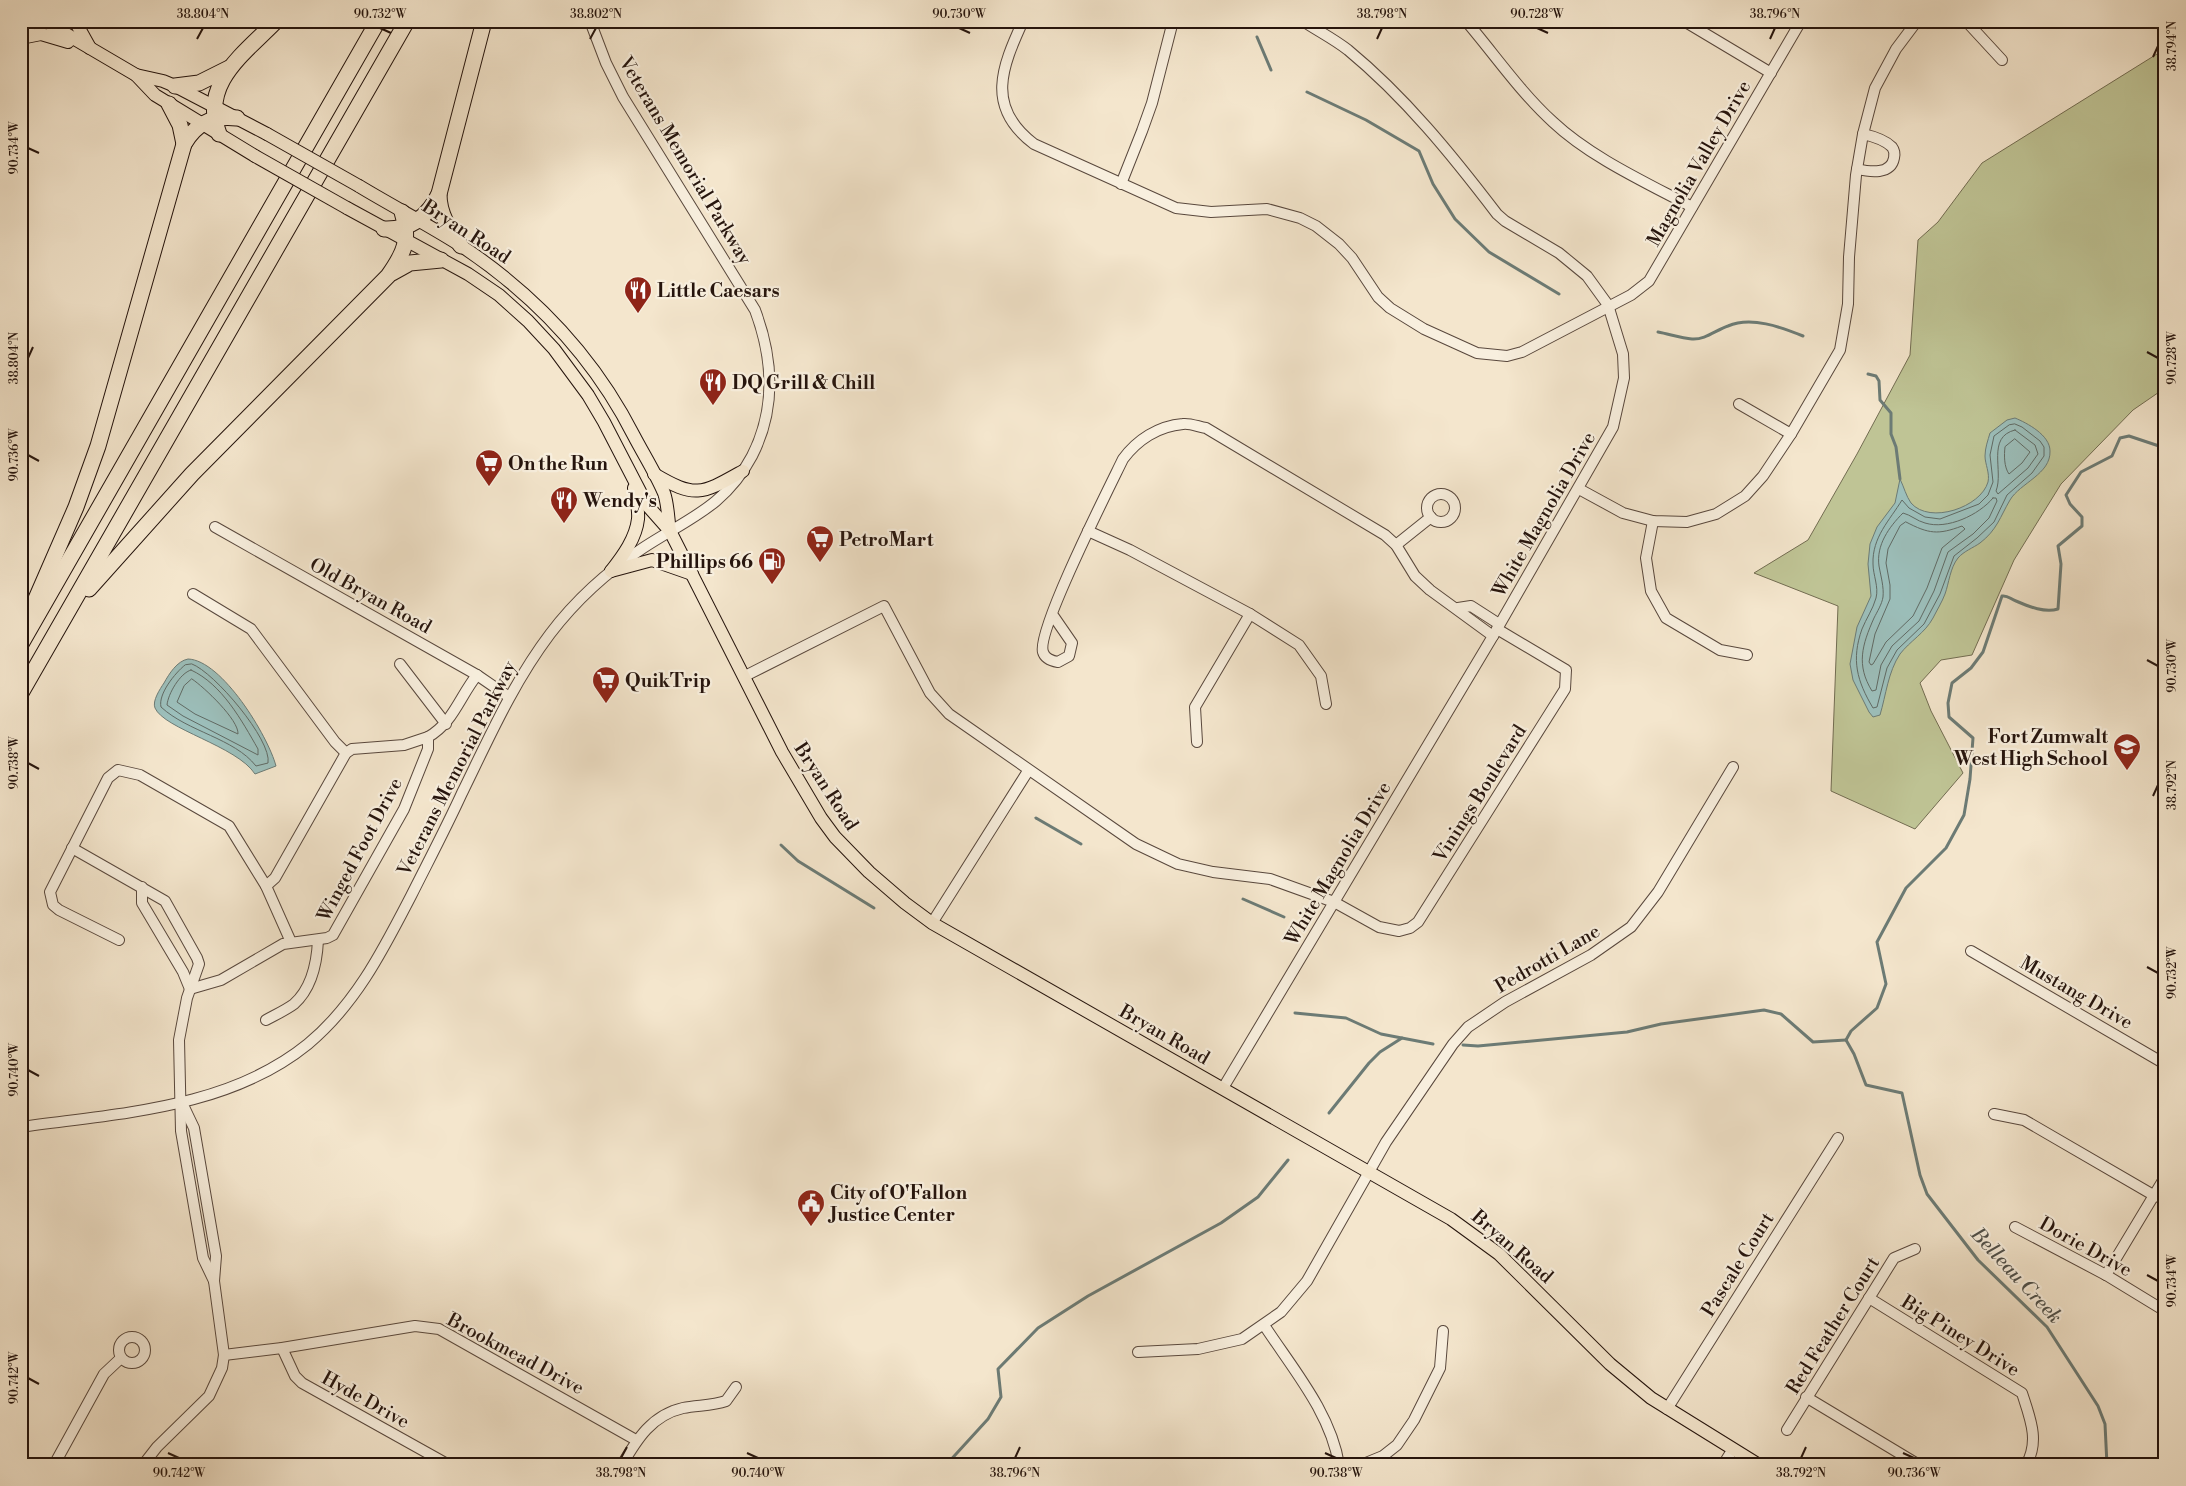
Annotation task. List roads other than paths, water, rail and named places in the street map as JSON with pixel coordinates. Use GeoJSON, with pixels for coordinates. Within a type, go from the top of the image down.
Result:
{"type":"FeatureCollection","features":[{"type":"Feature","properties":{"kind":"highway"},"geometry":{"type":"LineString","coordinates":[[21,634],[76,507],[98,446],[184,144],[193,130],[209,116],[217,89],[232,66],[276,21]]}},
{"type":"Feature","properties":{"kind":"highway"},"geometry":{"type":"LineString","coordinates":[[21,644],[378,21]]}},
{"type":"Feature","properties":{"kind":"highway"},"geometry":{"type":"LineString","coordinates":[[21,693],[407,21]]}},
{"type":"Feature","properties":{"kind":"highway"},"geometry":{"type":"LineString","coordinates":[[461,246],[443,218],[439,205],[439,194],[484,21]]}},
{"type":"Feature","properties":{"kind":"highway"},"geometry":{"type":"LineString","coordinates":[[175,86],[199,84],[232,66]]}},
{"type":"Feature","properties":{"kind":"highway"},"geometry":{"type":"LineString","coordinates":[[169,104],[180,125],[184,144]]}},
{"type":"Feature","properties":{"kind":"highway"},"geometry":{"type":"LineString","coordinates":[[209,116],[237,118]]}},
{"type":"Feature","properties":{"kind":"highway"},"geometry":{"type":"LineString","coordinates":[[209,116],[219,134]]}},
{"type":"Feature","properties":{"kind":"highway"},"geometry":{"type":"LineString","coordinates":[[68,612],[192,474],[388,276],[398,263],[411,230],[428,212],[439,194]]}},
{"type":"Feature","properties":{"kind":"highway"},"geometry":{"type":"LineString","coordinates":[[402,212],[411,230]]}},
{"type":"Feature","properties":{"kind":"highway"},"geometry":{"type":"LineString","coordinates":[[384,229],[411,230]]}},
{"type":"Feature","properties":{"kind":"highway"},"geometry":{"type":"LineString","coordinates":[[388,276],[410,263],[441,260]]}},
{"type":"Feature","properties":{"kind":"main road"},"geometry":{"type":"LineString","coordinates":[[44,21],[136,75],[156,95],[169,104],[209,116]]}},
{"type":"Feature","properties":{"kind":"main road"},"geometry":{"type":"LineString","coordinates":[[75,21],[92,50]]}},
{"type":"Feature","properties":{"kind":"main road"},"geometry":{"type":"LineString","coordinates":[[21,38],[41,34],[92,50]]}},
{"type":"Feature","properties":{"kind":"main road"},"geometry":{"type":"LineString","coordinates":[[136,75],[163,81],[175,86],[209,116]]}},
{"type":"Feature","properties":{"kind":"main road","name":"Bryan Road"},"geometry":{"type":"LineString","coordinates":[[237,118],[402,212]]}},
{"type":"Feature","properties":{"kind":"main road"},"geometry":{"type":"LineString","coordinates":[[219,134],[384,229]]}},
{"type":"Feature","properties":{"kind":"main road","name":"Bryan Road"},"geometry":{"type":"LineString","coordinates":[[411,230],[461,246],[506,278],[535,304],[588,359],[619,407],[654,474],[664,495],[670,530]]}},
{"type":"Feature","properties":{"kind":"main road","name":"Bryan Road"},"geometry":{"type":"LineString","coordinates":[[411,230],[441,260],[499,295],[541,334],[588,395],[647,505],[670,530],[797,780],[835,837],[877,880],[932,923],[1451,1218],[1499,1254],[1610,1364],[1666,1409],[1758,1465]]}},
{"type":"Feature","properties":{"kind":"main road"},"geometry":{"type":"LineString","coordinates":[[654,474],[676,487],[690,492],[700,492],[716,486],[743,471]]}},
{"type":"Feature","properties":{"kind":"main road"},"geometry":{"type":"LineString","coordinates":[[612,571],[626,551],[639,518],[632,476]]}},
{"type":"Feature","properties":{"kind":"main road"},"geometry":{"type":"LineString","coordinates":[[612,571],[652,560],[692,574]]}},
{"type":"Feature","properties":{"kind":"street"},"geometry":{"type":"LineString","coordinates":[[21,34],[37,21]]}},
{"type":"Feature","properties":{"kind":"street","name":"Veterans Memorial Parkway"},"geometry":{"type":"LineString","coordinates":[[21,1127],[182,1104],[250,1079],[284,1061],[320,1033],[349,1003],[378,958],[509,697],[526,667],[555,628],[612,571],[670,530],[699,515],[713,504],[743,471],[759,440],[768,404],[770,366],[761,327],[749,298],[613,79],[590,21]]}},
{"type":"Feature","properties":{"kind":"street","name":"Magnolia Valley Drive"},"geometry":{"type":"LineString","coordinates":[[1023,21],[1009,51],[1001,82],[1008,114],[1016,127],[1034,144],[1154,199],[1193,212],[1267,209],[1300,218],[1316,226],[1339,244],[1352,258],[1378,297],[1390,308],[1424,329],[1477,353],[1507,356],[1522,352],[1608,305],[1636,292],[1649,281],[1802,21]]}},
{"type":"Feature","properties":{"kind":"street"},"geometry":{"type":"LineString","coordinates":[[1120,184],[1152,103],[1173,21]]}},
{"type":"Feature","properties":{"kind":"street","name":"White Magnolia Drive"},"geometry":{"type":"LineString","coordinates":[[1223,1088],[1578,489],[1613,427],[1622,392],[1623,354],[1608,305],[1587,276],[1566,259],[1497,214],[1431,131],[1375,73],[1346,49],[1303,21]]}},
{"type":"Feature","properties":{"kind":"street"},"geometry":{"type":"LineString","coordinates":[[1466,21],[1538,108],[1554,124],[1576,141],[1692,207]]}},
{"type":"Feature","properties":{"kind":"street"},"geometry":{"type":"LineString","coordinates":[[1684,21],[1772,73]]}},
{"type":"Feature","properties":{"kind":"street"},"geometry":{"type":"LineString","coordinates":[[1578,489],[1623,513],[1653,521],[1687,522],[1716,514],[1745,496],[1763,476],[1791,434],[1840,350],[1848,304],[1849,257],[1858,169],[1874,88],[1896,49],[1917,21]]}},
{"type":"Feature","properties":{"kind":"street"},"geometry":{"type":"LineString","coordinates":[[1966,21],[2002,60]]}},
{"type":"Feature","properties":{"kind":"street"},"geometry":{"type":"LineString","coordinates":[[1858,169],[1867,171],[1884,170],[1889,168],[1894,161],[1895,153],[1891,146],[1864,134]]}},
{"type":"Feature","properties":{"kind":"street"},"geometry":{"type":"LineString","coordinates":[[1739,404],[1791,434]]}},
{"type":"Feature","properties":{"kind":"street"},"geometry":{"type":"LineString","coordinates":[[1052,614],[1088,531],[1123,458],[1132,446],[1146,436],[1162,428],[1184,423],[1206,428],[1385,535],[1396,545],[1415,576],[1430,590],[1458,608],[1470,606],[1496,630]]}},
{"type":"Feature","properties":{"kind":"street"},"geometry":{"type":"LineString","coordinates":[[1396,545],[1431,518]]}},
{"type":"Feature","properties":{"kind":"street"},"geometry":{"type":"LineString","coordinates":[[1653,521],[1646,558],[1651,590],[1666,618],[1720,650],[1746,655]]}},
{"type":"Feature","properties":{"kind":"street","name":"Old Bryan Road"},"geometry":{"type":"LineString","coordinates":[[215,526],[478,675],[509,697]]}},
{"type":"Feature","properties":{"kind":"street"},"geometry":{"type":"LineString","coordinates":[[1088,531],[1130,550],[1250,614],[1299,645],[1320,676],[1326,704]]}},
{"type":"Feature","properties":{"kind":"street"},"geometry":{"type":"LineString","coordinates":[[193,594],[251,629],[335,742],[346,752]]}},
{"type":"Feature","properties":{"kind":"street"},"geometry":{"type":"LineString","coordinates":[[745,676],[884,606],[930,693],[949,714],[1028,771],[1136,844],[1178,864],[1213,872],[1270,879],[1334,902]]}},
{"type":"Feature","properties":{"kind":"street"},"geometry":{"type":"LineString","coordinates":[[1197,742],[1195,707],[1250,614]]}},
{"type":"Feature","properties":{"kind":"street","name":"Vinings Boulevard"},"geometry":{"type":"LineString","coordinates":[[1334,902],[1379,927],[1399,932],[1410,928],[1418,922],[1565,689],[1566,670],[1496,630]]}},
{"type":"Feature","properties":{"kind":"street"},"geometry":{"type":"LineString","coordinates":[[400,664],[446,724]]}},
{"type":"Feature","properties":{"kind":"street"},"geometry":{"type":"LineString","coordinates":[[266,886],[275,878],[346,752],[352,749],[404,745],[428,737],[446,724],[466,689],[478,675]]}},
{"type":"Feature","properties":{"kind":"street","name":"Winged Foot Drive"},"geometry":{"type":"LineString","coordinates":[[190,989],[220,980],[283,944],[327,938],[337,930],[404,809],[428,749],[428,737]]}},
{"type":"Feature","properties":{"kind":"street","name":"Pedrotti Lane"},"geometry":{"type":"LineString","coordinates":[[1138,1352],[1198,1349],[1242,1339],[1281,1312],[1307,1281],[1368,1171],[1446,1055],[1468,1027],[1505,1002],[1591,955],[1631,927],[1658,892],[1733,767]]}},
{"type":"Feature","properties":{"kind":"street"},"geometry":{"type":"LineString","coordinates":[[119,940],[54,905],[50,892],[108,778],[114,772],[123,770],[140,775],[229,826],[266,886],[291,942]]}},
{"type":"Feature","properties":{"kind":"street"},"geometry":{"type":"LineString","coordinates":[[932,923],[1028,771]]}},
{"type":"Feature","properties":{"kind":"street"},"geometry":{"type":"LineString","coordinates":[[72,848],[160,897],[170,908],[199,964],[182,1017],[179,1040],[182,1104],[181,1131],[203,1258],[214,1281],[224,1355],[222,1368],[209,1396],[157,1447],[143,1465]]}},
{"type":"Feature","properties":{"kind":"street"},"geometry":{"type":"LineString","coordinates":[[142,887],[142,903],[183,972],[190,989]]}},
{"type":"Feature","properties":{"kind":"street"},"geometry":{"type":"LineString","coordinates":[[266,1020],[292,1005],[300,998],[315,968],[318,940]]}},
{"type":"Feature","properties":{"kind":"street","name":"Mustang Drive"},"geometry":{"type":"LineString","coordinates":[[1971,950],[2165,1064]]}},
{"type":"Feature","properties":{"kind":"street"},"geometry":{"type":"LineString","coordinates":[[1994,1114],[2024,1120],[2160,1197]]}},
{"type":"Feature","properties":{"kind":"street","name":"Pascale Court"},"geometry":{"type":"LineString","coordinates":[[1666,1409],[1838,1138]]}},
{"type":"Feature","properties":{"kind":"street"},"geometry":{"type":"LineString","coordinates":[[2106,1275],[2160,1197],[2165,1177]]}},
{"type":"Feature","properties":{"kind":"street","name":"Dorie Drive"},"geometry":{"type":"LineString","coordinates":[[2016,1227],[2106,1275],[2165,1311]]}},
{"type":"Feature","properties":{"kind":"street","name":"Red Feather Court"},"geometry":{"type":"LineString","coordinates":[[1787,1430],[1894,1258],[1915,1249]]}},
{"type":"Feature","properties":{"kind":"street","name":"Big Piney Drive"},"geometry":{"type":"LineString","coordinates":[[1869,1298],[2022,1393],[2033,1436],[2032,1454],[2026,1465]]}},
{"type":"Feature","properties":{"kind":"street"},"geometry":{"type":"LineString","coordinates":[[1264,1325],[1324,1418],[1332,1436],[1339,1465]]}},
{"type":"Feature","properties":{"kind":"street","name":"Brookmead Drive"},"geometry":{"type":"LineString","coordinates":[[224,1355],[282,1348],[415,1326],[439,1329],[636,1440]]}},
{"type":"Feature","properties":{"kind":"street"},"geometry":{"type":"LineString","coordinates":[[1360,1465],[1384,1456],[1397,1445],[1414,1420],[1440,1368],[1443,1332]]}},
{"type":"Feature","properties":{"kind":"street","name":"Hyde Drive"},"geometry":{"type":"LineString","coordinates":[[282,1348],[295,1376],[302,1383],[449,1465]]}},
{"type":"Feature","properties":{"kind":"street"},"geometry":{"type":"LineString","coordinates":[[54,1465],[104,1374],[121,1358]]}},
{"type":"Feature","properties":{"kind":"street"},"geometry":{"type":"LineString","coordinates":[[622,1465],[636,1440],[650,1424],[682,1408],[720,1403],[730,1398],[736,1387]]}},
{"type":"Feature","properties":{"kind":"street"},"geometry":{"type":"LineString","coordinates":[[1806,1397],[1919,1465]]}},
{"type":"Feature","properties":{"kind":"street"},"geometry":{"type":"LineString","coordinates":[[1724,1465],[1732,1449]]}},
{"type":"Feature","properties":{"kind":"water"},"geometry":{"type":"Polygon","coordinates":[[[2015,418],[2037,430],[2046,440],[2050,451],[2046,466],[2010,500],[1998,523],[1986,538],[1966,551],[1955,562],[1944,597],[1933,618],[1926,628],[1900,654],[1890,676],[1880,715],[1873,717],[1853,680],[1850,664],[1857,627],[1871,596],[1868,564],[1870,544],[1877,527],[1895,503],[1900,479],[1911,503],[1919,509],[1930,513],[1954,510],[1976,499],[1988,482],[1985,456],[1990,433],[2007,420],[2015,418]]]}},
{"type":"Feature","properties":{"kind":"water"},"geometry":{"type":"Polygon","coordinates":[[[188,659],[201,663],[215,672],[229,685],[254,719],[276,766],[255,774],[246,764],[233,755],[161,716],[154,705],[157,695],[174,668],[180,662],[188,659]]]}},
{"type":"Feature","properties":{"kind":"waterway"},"geometry":{"type":"LineString","coordinates":[[1257,37],[1271,70]]}},
{"type":"Feature","properties":{"kind":"waterway"},"geometry":{"type":"LineString","coordinates":[[1307,92],[1366,120],[1419,151],[1433,184],[1455,219],[1489,252],[1559,294]]}},
{"type":"Feature","properties":{"kind":"waterway"},"geometry":{"type":"LineString","coordinates":[[1658,332],[1697,339],[1737,323],[1756,322],[1776,326],[1803,336]]}},
{"type":"Feature","properties":{"kind":"waterway"},"geometry":{"type":"LineString","coordinates":[[1868,374],[1876,376],[1879,381],[1880,400],[1891,413],[1891,434],[1896,447],[1900,479]]}},
{"type":"Feature","properties":{"kind":"waterway","name":"Belleau Creek"},"geometry":{"type":"LineString","coordinates":[[1846,1040],[1851,1031],[1877,1008],[1886,984],[1877,942],[1906,888],[1946,848],[1964,815],[1970,779],[1973,738],[1949,717],[1948,703],[1952,683],[1971,668],[1983,652],[2002,596],[2037,609],[2058,609],[2061,564],[2058,546],[2082,526],[2082,517],[2070,504],[2066,495],[2081,472],[2112,456],[2120,438],[2129,436],[2165,448]]}},
{"type":"Feature","properties":{"kind":"waterway"},"geometry":{"type":"LineString","coordinates":[[1036,818],[1081,844]]}},
{"type":"Feature","properties":{"kind":"waterway"},"geometry":{"type":"LineString","coordinates":[[781,845],[798,861],[874,908]]}},
{"type":"Feature","properties":{"kind":"waterway"},"geometry":{"type":"LineString","coordinates":[[1243,899],[1284,917]]}},
{"type":"Feature","properties":{"kind":"waterway"},"geometry":{"type":"LineString","coordinates":[[1463,1045],[1478,1046],[1627,1032],[1661,1024],[1764,1010],[1781,1014],[1813,1042],[1846,1040]]}},
{"type":"Feature","properties":{"kind":"waterway"},"geometry":{"type":"LineString","coordinates":[[1295,1013],[1346,1018],[1381,1034],[1433,1044]]}},
{"type":"Feature","properties":{"kind":"waterway"},"geometry":{"type":"LineString","coordinates":[[1329,1113],[1369,1063],[1380,1052],[1402,1038]]}},
{"type":"Feature","properties":{"kind":"waterway","name":"Belleau Creek"},"geometry":{"type":"LineString","coordinates":[[1846,1040],[1854,1054],[1866,1085],[1902,1093],[1920,1175],[1927,1194],[1978,1260],[2047,1327],[2098,1406],[2105,1424],[2107,1465]]}},
{"type":"Feature","properties":{"kind":"waterway"},"geometry":{"type":"LineString","coordinates":[[946,1465],[988,1419],[1001,1397],[998,1369],[1038,1328],[1088,1296],[1221,1223],[1258,1197],[1288,1160]]}},
{"type":"Feature","properties":{"kind":"place","name":"Little Caesars"},"geometry":{"type":"Point","coordinates":[638,314]}},
{"type":"Feature","properties":{"kind":"place","name":"DQ Grill & Chill"},"geometry":{"type":"Point","coordinates":[713,406]}},
{"type":"Feature","properties":{"kind":"place","name":"On the Run"},"geometry":{"type":"Point","coordinates":[489,487]}},
{"type":"Feature","properties":{"kind":"place","name":"Wendy's"},"geometry":{"type":"Point","coordinates":[564,524]}},
{"type":"Feature","properties":{"kind":"place","name":"PetroMart"},"geometry":{"type":"Point","coordinates":[820,563]}},
{"type":"Feature","properties":{"kind":"place","name":"Phillips 66"},"geometry":{"type":"Point","coordinates":[772,585]}},
{"type":"Feature","properties":{"kind":"place","name":"QuikTrip"},"geometry":{"type":"Point","coordinates":[606,704]}},
{"type":"Feature","properties":{"kind":"place","name":"Fort Zumwalt West High School"},"geometry":{"type":"Point","coordinates":[2127,771]}},
{"type":"Feature","properties":{"kind":"place","name":"City of O'Fallon Justice Center"},"geometry":{"type":"Point","coordinates":[811,1227]}}]}
